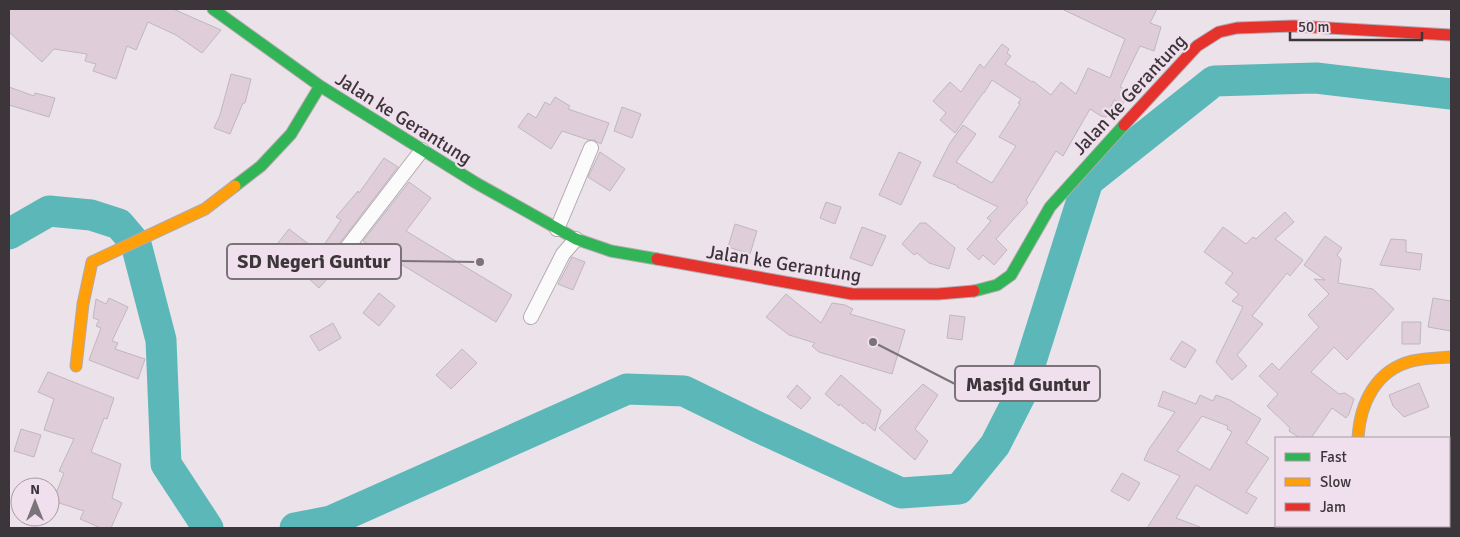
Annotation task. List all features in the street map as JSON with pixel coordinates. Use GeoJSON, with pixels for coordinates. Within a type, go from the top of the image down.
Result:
{"type":"FeatureCollection","features":[{"type":"Feature","properties":{"kind":"street","name":"Jalan ke Gerantung"},"geometry":{"type":"LineString","coordinates":[[213,9],[320,86],[476,183],[576,239],[612,251],[852,294],[938,294],[970,292],[997,285],[1011,275],[1050,208],[1082,170],[1197,46],[1219,32],[1237,28],[1294,26],[1451,35]]}},
{"type":"Feature","properties":{"kind":"street"},"geometry":{"type":"LineString","coordinates":[[76,366],[81,317],[92,262],[205,209],[261,166],[291,134],[320,86]]}},
{"type":"Feature","properties":{"kind":"street"},"geometry":{"type":"LineString","coordinates":[[557,228],[591,148]]}},
{"type":"Feature","properties":{"kind":"street"},"geometry":{"type":"LineString","coordinates":[[339,258],[422,150]]}},
{"type":"Feature","properties":{"kind":"street"},"geometry":{"type":"LineString","coordinates":[[531,317],[562,254],[576,239]]}},
{"type":"Feature","properties":{"kind":"street"},"geometry":{"type":"LineString","coordinates":[[1358,437],[1358,427],[1362,412],[1368,395],[1377,382],[1394,368],[1407,363],[1451,358]]}},
{"type":"Feature","properties":{"kind":"building"},"geometry":{"type":"Polygon","coordinates":[[[9,9],[173,9],[221,30],[202,53],[176,35],[148,22],[136,50],[127,46],[116,79],[93,71],[96,64],[85,61],[87,54],[54,49],[42,62],[9,32],[9,9]]]}},
{"type":"Feature","properties":{"kind":"building"},"geometry":{"type":"Polygon","coordinates":[[[1062,9],[1157,9],[1150,23],[1161,27],[1154,51],[1140,46],[1120,87],[1129,91],[1123,104],[1114,100],[1106,117],[1090,109],[1063,156],[1056,151],[1026,200],[1028,203],[996,239],[1007,250],[994,265],[983,255],[979,260],[967,249],[991,221],[987,218],[998,207],[958,186],[933,176],[950,143],[963,125],[976,134],[956,162],[992,183],[1016,146],[999,137],[1020,104],[1018,103],[1021,99],[992,80],[955,133],[940,120],[946,113],[933,101],[950,82],[961,92],[980,64],[984,68],[1002,44],[1009,49],[1007,53],[1011,56],[1005,64],[1033,81],[1051,95],[1061,82],[1076,94],[1088,68],[1110,78],[1125,39],[1062,9]]]}},
{"type":"Feature","properties":{"kind":"building"},"geometry":{"type":"Polygon","coordinates":[[[231,74],[251,79],[245,103],[243,103],[230,134],[214,128],[220,115],[231,74]]]}},
{"type":"Feature","properties":{"kind":"building"},"geometry":{"type":"Polygon","coordinates":[[[9,87],[34,96],[35,93],[55,98],[49,117],[9,105],[9,87]]]}},
{"type":"Feature","properties":{"kind":"building"},"geometry":{"type":"Polygon","coordinates":[[[555,97],[570,106],[568,109],[609,123],[601,144],[594,140],[562,131],[551,149],[518,127],[528,113],[536,118],[545,102],[550,105],[555,97]]]}},
{"type":"Feature","properties":{"kind":"building"},"geometry":{"type":"Polygon","coordinates":[[[622,107],[641,114],[632,138],[614,131],[622,107]]]}},
{"type":"Feature","properties":{"kind":"building"},"geometry":{"type":"Polygon","coordinates":[[[600,152],[625,169],[610,191],[588,177],[600,152]]]}},
{"type":"Feature","properties":{"kind":"building"},"geometry":{"type":"Polygon","coordinates":[[[899,152],[921,162],[901,205],[879,195],[899,152]]]}},
{"type":"Feature","properties":{"kind":"building"},"geometry":{"type":"Polygon","coordinates":[[[384,158],[398,167],[332,253],[330,263],[336,269],[319,288],[291,262],[288,265],[271,252],[289,229],[319,252],[341,220],[336,217],[358,191],[359,193],[384,158]]]}},
{"type":"Feature","properties":{"kind":"building"},"geometry":{"type":"Polygon","coordinates":[[[409,182],[431,198],[406,231],[512,295],[496,322],[363,241],[409,182]]]}},
{"type":"Feature","properties":{"kind":"building"},"geometry":{"type":"Polygon","coordinates":[[[826,202],[841,207],[835,224],[820,218],[826,202]]]}},
{"type":"Feature","properties":{"kind":"building"},"geometry":{"type":"Polygon","coordinates":[[[1285,212],[1294,222],[1275,239],[1303,260],[1290,276],[1287,273],[1252,316],[1263,324],[1237,355],[1247,366],[1232,380],[1216,362],[1243,307],[1232,301],[1239,294],[1225,283],[1233,273],[1204,252],[1223,227],[1246,244],[1253,237],[1256,239],[1285,212]]]}},
{"type":"Feature","properties":{"kind":"building"},"geometry":{"type":"Polygon","coordinates":[[[920,223],[926,223],[955,248],[949,269],[929,263],[917,253],[914,255],[902,244],[920,223]]]}},
{"type":"Feature","properties":{"kind":"building"},"geometry":{"type":"Polygon","coordinates":[[[735,224],[757,231],[750,254],[728,247],[735,224]]]}},
{"type":"Feature","properties":{"kind":"building"},"geometry":{"type":"Polygon","coordinates":[[[862,227],[886,236],[872,266],[850,258],[862,227]]]}},
{"type":"Feature","properties":{"kind":"building"},"geometry":{"type":"Polygon","coordinates":[[[1325,236],[1342,248],[1337,255],[1341,259],[1338,283],[1373,289],[1394,309],[1347,360],[1334,347],[1311,372],[1339,394],[1345,393],[1354,399],[1346,418],[1332,408],[1312,437],[1298,437],[1289,431],[1290,428],[1267,406],[1278,394],[1259,376],[1272,363],[1279,370],[1319,327],[1308,315],[1329,294],[1314,279],[1325,280],[1304,265],[1325,236]]]}},
{"type":"Feature","properties":{"kind":"building"},"geometry":{"type":"Polygon","coordinates":[[[1391,239],[1406,240],[1406,252],[1422,254],[1420,270],[1380,265],[1391,239]]]}},
{"type":"Feature","properties":{"kind":"building"},"geometry":{"type":"Polygon","coordinates":[[[572,257],[585,262],[573,290],[558,284],[572,257]]]}},
{"type":"Feature","properties":{"kind":"building"},"geometry":{"type":"Polygon","coordinates":[[[379,293],[395,306],[379,326],[363,313],[379,293]]]}},
{"type":"Feature","properties":{"kind":"building"},"geometry":{"type":"Polygon","coordinates":[[[786,294],[821,323],[832,303],[845,305],[853,309],[850,314],[905,330],[892,374],[819,352],[812,346],[815,343],[789,335],[766,317],[786,294]]]}},
{"type":"Feature","properties":{"kind":"building"},"geometry":{"type":"Polygon","coordinates":[[[109,298],[128,307],[112,341],[118,343],[115,349],[145,359],[138,379],[89,360],[101,328],[96,326],[99,320],[93,318],[96,299],[106,304],[109,298]]]}},
{"type":"Feature","properties":{"kind":"building"},"geometry":{"type":"Polygon","coordinates":[[[1433,298],[1451,301],[1451,331],[1428,327],[1433,298]]]}},
{"type":"Feature","properties":{"kind":"building"},"geometry":{"type":"Polygon","coordinates":[[[950,315],[965,317],[962,340],[947,338],[950,315]]]}},
{"type":"Feature","properties":{"kind":"building"},"geometry":{"type":"Polygon","coordinates":[[[1402,322],[1421,322],[1420,344],[1402,344],[1402,322]]]}},
{"type":"Feature","properties":{"kind":"building"},"geometry":{"type":"Polygon","coordinates":[[[333,323],[341,338],[319,351],[310,336],[333,323]]]}},
{"type":"Feature","properties":{"kind":"building"},"geometry":{"type":"Polygon","coordinates":[[[1182,341],[1196,350],[1185,368],[1170,359],[1182,341]]]}},
{"type":"Feature","properties":{"kind":"building"},"geometry":{"type":"Polygon","coordinates":[[[462,349],[477,363],[451,389],[436,375],[462,349]]]}},
{"type":"Feature","properties":{"kind":"building"},"geometry":{"type":"Polygon","coordinates":[[[48,372],[114,398],[107,419],[104,418],[91,452],[121,464],[112,498],[122,503],[111,528],[101,528],[80,519],[84,511],[60,503],[60,483],[64,473],[59,471],[74,439],[44,430],[54,399],[38,392],[48,372]]]}},
{"type":"Feature","properties":{"kind":"building"},"geometry":{"type":"Polygon","coordinates":[[[841,375],[881,410],[875,431],[864,422],[863,424],[825,394],[841,375]]]}},
{"type":"Feature","properties":{"kind":"building"},"geometry":{"type":"Polygon","coordinates":[[[1419,383],[1429,407],[1404,417],[1393,406],[1389,395],[1419,383]]]}},
{"type":"Feature","properties":{"kind":"building"},"geometry":{"type":"Polygon","coordinates":[[[923,384],[938,395],[915,429],[928,441],[915,460],[879,428],[923,384]]]}},
{"type":"Feature","properties":{"kind":"building"},"geometry":{"type":"Polygon","coordinates":[[[797,385],[811,398],[801,409],[787,397],[797,385]]]}},
{"type":"Feature","properties":{"kind":"building"},"geometry":{"type":"Polygon","coordinates":[[[1163,391],[1196,404],[1200,395],[1213,401],[1216,395],[1230,400],[1261,419],[1246,443],[1269,458],[1246,492],[1257,498],[1247,514],[1196,485],[1176,518],[1200,528],[1147,528],[1180,476],[1144,460],[1149,449],[1175,412],[1158,406],[1163,391]],[[1202,416],[1177,451],[1210,470],[1232,432],[1227,429],[1228,426],[1202,416]]]}},
{"type":"Feature","properties":{"kind":"building"},"geometry":{"type":"Polygon","coordinates":[[[21,429],[41,435],[34,457],[14,451],[21,429]]]}},
{"type":"Feature","properties":{"kind":"building"},"geometry":{"type":"Polygon","coordinates":[[[1122,473],[1140,483],[1129,501],[1111,491],[1122,473]]]}},
{"type":"Feature","properties":{"kind":"waterway"},"geometry":{"type":"LineString","coordinates":[[295,528],[331,521],[627,389],[684,391],[901,493],[959,489],[995,445],[1020,396],[1088,181],[1214,81],[1316,78],[1451,94]]}},
{"type":"Feature","properties":{"kind":"waterway"},"geometry":{"type":"LineString","coordinates":[[9,234],[49,211],[91,215],[119,224],[136,244],[161,340],[166,464],[208,528]]}},
{"type":"Feature","properties":{"kind":"traffic: fast"},"geometry":{"type":"LineString","coordinates":[[213,9],[320,86],[476,183],[576,239],[611,251],[657,259]]}},
{"type":"Feature","properties":{"kind":"traffic: fast"},"geometry":{"type":"LineString","coordinates":[[235,186],[261,166],[291,134],[320,86]]}},
{"type":"Feature","properties":{"kind":"traffic: fast"},"geometry":{"type":"LineString","coordinates":[[974,291],[997,285],[1011,275],[1050,207],[1124,125]]}},
{"type":"Feature","properties":{"kind":"traffic: slow"},"geometry":{"type":"LineString","coordinates":[[76,366],[83,304],[92,262],[205,209],[235,186]]}},
{"type":"Feature","properties":{"kind":"traffic: slow"},"geometry":{"type":"LineString","coordinates":[[1358,437],[1359,425],[1366,401],[1372,390],[1389,372],[1399,365],[1412,361],[1451,357]]}},
{"type":"Feature","properties":{"kind":"traffic: jam"},"geometry":{"type":"LineString","coordinates":[[1124,125],[1197,46],[1219,32],[1237,28],[1294,26],[1451,35]]}},
{"type":"Feature","properties":{"kind":"traffic: jam"},"geometry":{"type":"LineString","coordinates":[[657,259],[852,294],[938,294],[974,291]]}},
{"type":"Feature","properties":{"kind":"place","name":"SD Negeri Guntur"},"geometry":{"type":"Point","coordinates":[480,262]}},
{"type":"Feature","properties":{"kind":"place","name":"Masjid Guntur"},"geometry":{"type":"Point","coordinates":[873,342]}}]}
